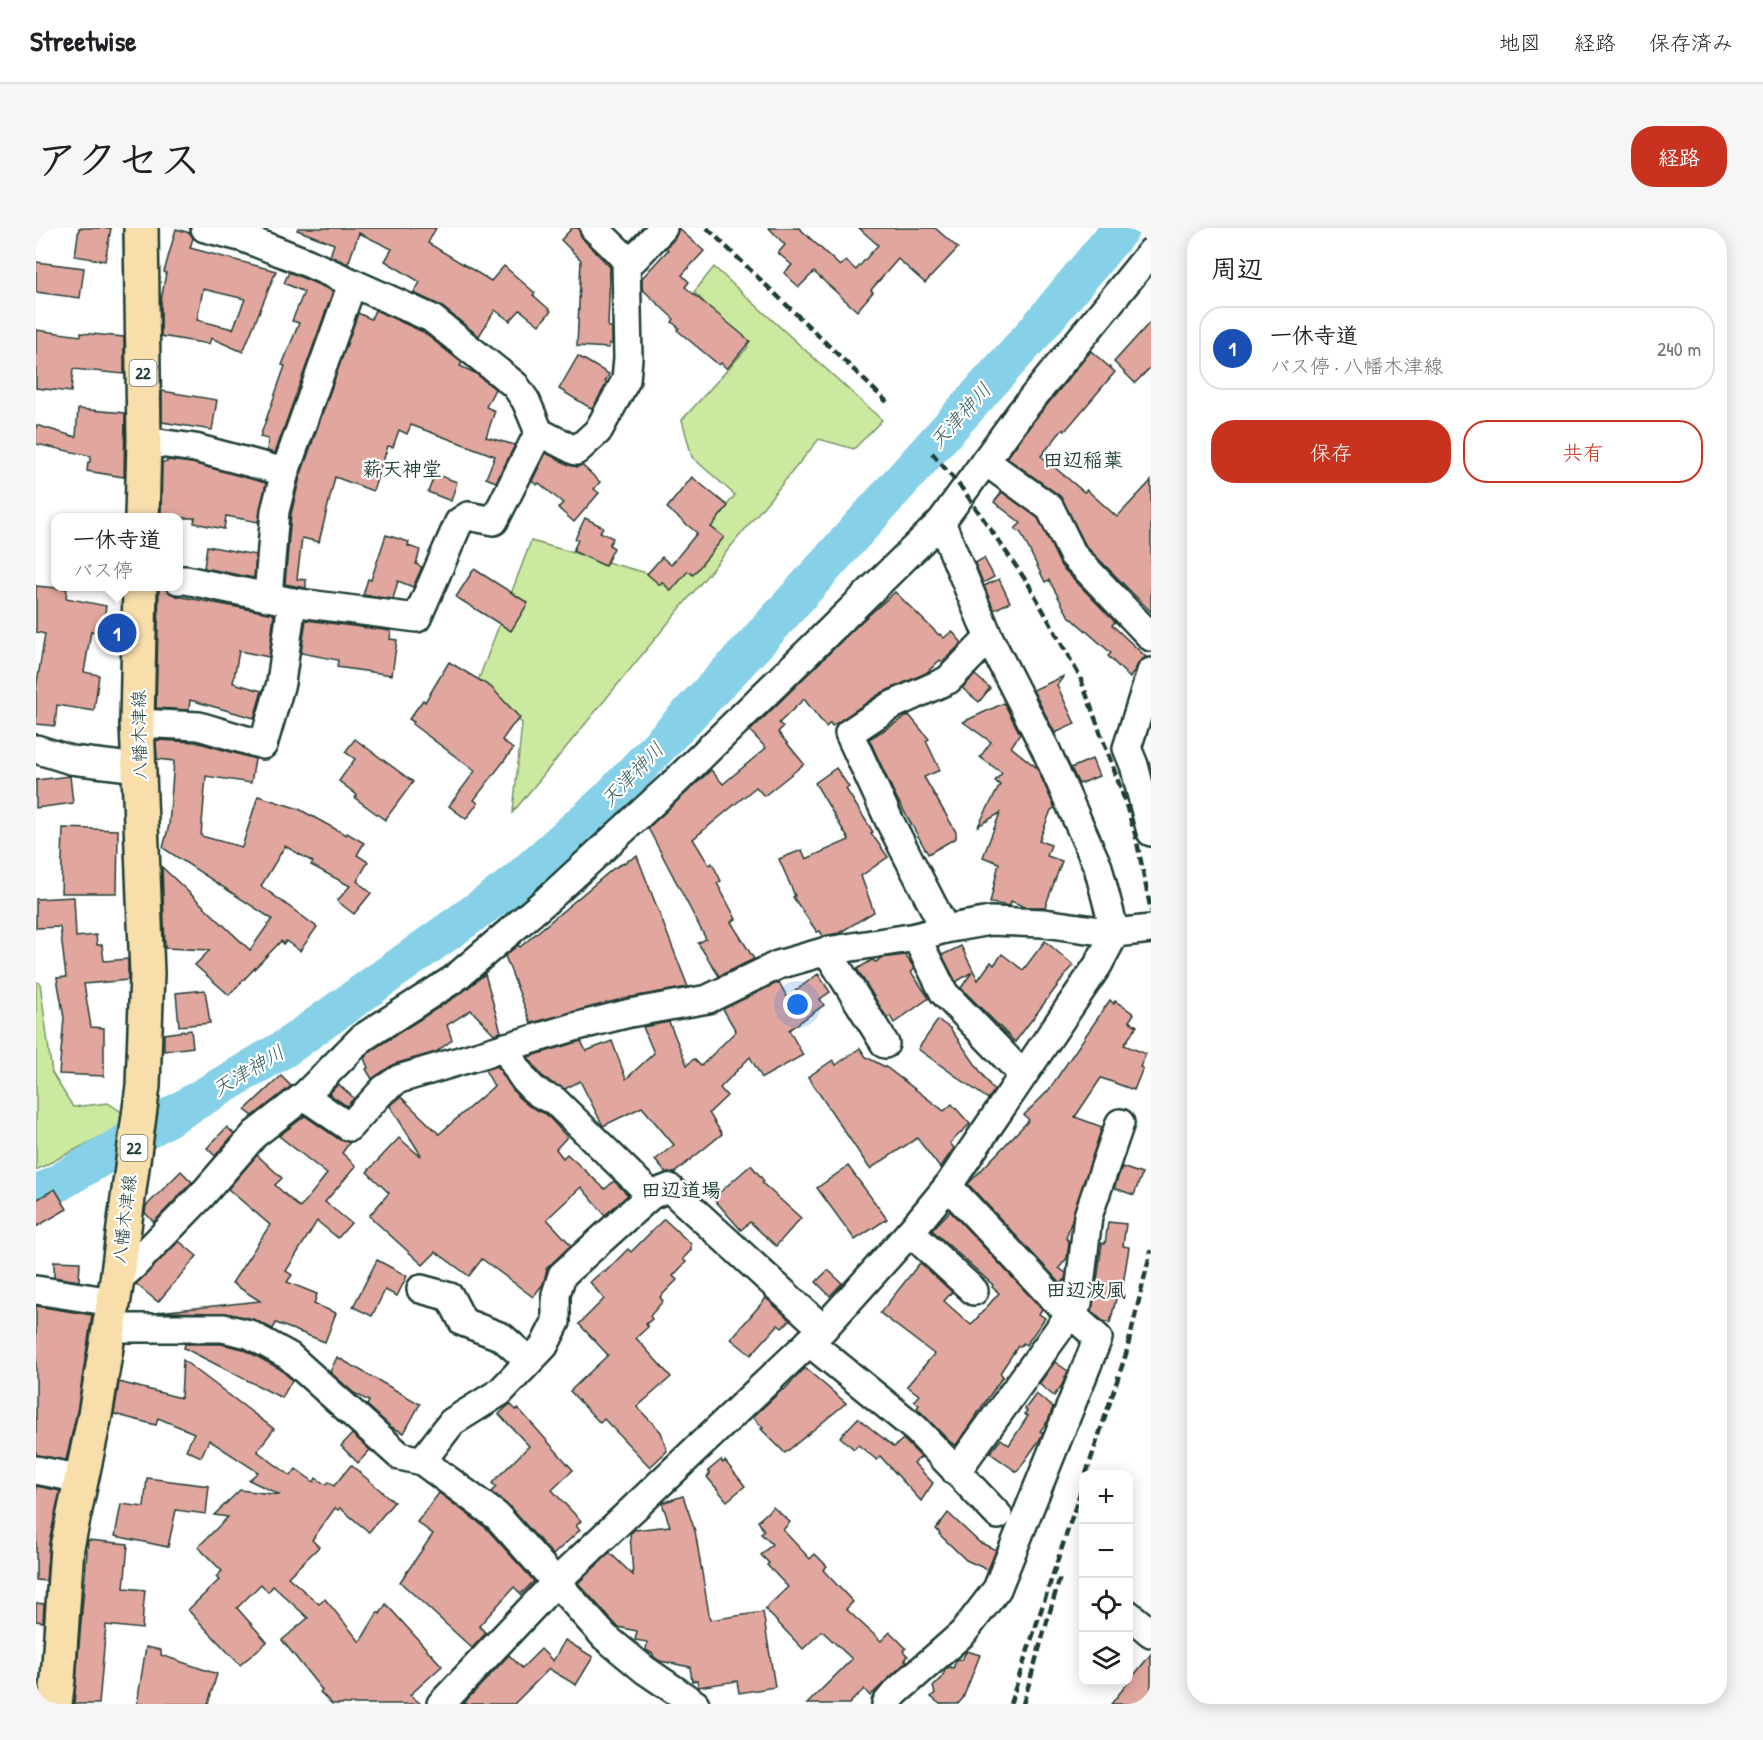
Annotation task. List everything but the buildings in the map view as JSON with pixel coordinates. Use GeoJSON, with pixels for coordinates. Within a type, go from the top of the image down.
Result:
{"type":"FeatureCollection","features":[{"type":"Feature","properties":{"kind":"main road","name":"22"},"geometry":{"type":"LineString","coordinates":[[141,228],[144,441],[142,513]]}},
{"type":"Feature","properties":{"kind":"main road","name":"八幡木津線"},"geometry":{"type":"LineString","coordinates":[[55,1704],[67,1547],[95,1415],[143,1086],[147,973],[137,723],[140,591]]}},
{"type":"Feature","properties":{"kind":"street"},"geometry":{"type":"LineString","coordinates":[[206,228],[308,263],[430,318],[515,385],[526,401],[539,432],[576,451],[598,431],[626,380],[628,358],[626,261],[594,228]]}},
{"type":"Feature","properties":{"kind":"street"},"geometry":{"type":"LineString","coordinates":[[626,261],[634,258],[663,228]]}},
{"type":"Feature","properties":{"kind":"street"},"geometry":{"type":"LineString","coordinates":[[113,1304],[255,1134],[304,1096],[362,1038],[454,979],[548,899],[674,783],[941,522],[1021,412],[1151,252]]}},
{"type":"Feature","properties":{"kind":"street"},"geometry":{"type":"LineString","coordinates":[[137,723],[199,726],[263,745],[281,684],[280,600],[274,511],[351,284]]}},
{"type":"Feature","properties":{"kind":"street"},"geometry":{"type":"LineString","coordinates":[[183,580],[280,600],[417,618],[459,522],[468,516],[494,521],[539,432]]}},
{"type":"Feature","properties":{"kind":"street"},"geometry":{"type":"LineString","coordinates":[[144,441],[195,448],[288,466]]}},
{"type":"Feature","properties":{"kind":"street"},"geometry":{"type":"LineString","coordinates":[[985,460],[1050,508],[1073,555],[1151,637]]}},
{"type":"Feature","properties":{"kind":"street"},"geometry":{"type":"LineString","coordinates":[[441,1704],[556,1582],[816,1335],[910,1232],[948,1186],[1098,965],[1115,933],[1098,867],[1046,750],[989,638],[941,522]]}},
{"type":"Feature","properties":{"kind":"street"},"geometry":{"type":"LineString","coordinates":[[945,929],[890,822],[849,733],[890,706],[948,680],[989,638]]}},
{"type":"Feature","properties":{"kind":"street"},"geometry":{"type":"LineString","coordinates":[[1151,672],[1127,748],[1142,768],[1151,832]]}},
{"type":"Feature","properties":{"kind":"street"},"geometry":{"type":"LineString","coordinates":[[36,749],[71,760],[139,768]]}},
{"type":"Feature","properties":{"kind":"street"},"geometry":{"type":"LineString","coordinates":[[304,1096],[348,1127],[384,1089],[399,1079],[619,1016],[708,999],[778,965],[827,951],[916,937],[990,921],[1044,923],[1115,933],[1151,929]]}},
{"type":"Feature","properties":{"kind":"street"},"geometry":{"type":"LineString","coordinates":[[916,937],[944,993],[1023,1075]]}},
{"type":"Feature","properties":{"kind":"street"},"geometry":{"type":"LineString","coordinates":[[827,951],[885,1044]]}},
{"type":"Feature","properties":{"kind":"street"},"geometry":{"type":"LineString","coordinates":[[505,1047],[522,1079],[544,1098],[554,1100],[651,1195]]}},
{"type":"Feature","properties":{"kind":"street"},"geometry":{"type":"LineString","coordinates":[[956,1472],[1078,1303],[1088,1216],[1120,1123]]}},
{"type":"Feature","properties":{"kind":"street"},"geometry":{"type":"LineString","coordinates":[[886,1704],[895,1693],[963,1633],[997,1589],[1098,1338],[1052,1297],[948,1186]]}},
{"type":"Feature","properties":{"kind":"street"},"geometry":{"type":"LineString","coordinates":[[422,1461],[452,1422],[500,1392],[544,1346],[556,1322],[556,1294],[562,1275],[651,1195],[669,1188],[816,1335],[916,1429],[998,1515]]}},
{"type":"Feature","properties":{"kind":"street"},"geometry":{"type":"LineString","coordinates":[[910,1232],[974,1291]]}},
{"type":"Feature","properties":{"kind":"street"},"geometry":{"type":"LineString","coordinates":[[421,1288],[450,1297],[463,1322],[502,1337],[529,1361]]}},
{"type":"Feature","properties":{"kind":"street"},"geometry":{"type":"LineString","coordinates":[[36,1290],[113,1304],[249,1334],[289,1356],[400,1456],[422,1461],[497,1516],[605,1637],[645,1670],[695,1704]]}},
{"type":"Feature","properties":{"kind":"street"},"geometry":{"type":"LineString","coordinates":[[36,1470],[82,1479]]}},
{"type":"Feature","properties":{"kind":"street"},"geometry":{"type":"LineString","coordinates":[[1133,1618],[1151,1633]]}},
{"type":"Feature","properties":{"kind":"green space"},"geometry":{"type":"Polygon","coordinates":[[[714,267],[882,420],[854,449],[819,439],[513,812],[522,723],[478,681],[531,541],[668,579],[735,495],[692,457],[682,420],[748,347],[694,292],[714,267]]]}},
{"type":"Feature","properties":{"kind":"green space"},"geometry":{"type":"Polygon","coordinates":[[[36,982],[40,983],[52,1073],[73,1107],[108,1103],[123,1113],[121,1126],[36,1170],[36,982]]]}},
{"type":"Feature","properties":{"kind":"waterway","name":"天津神川"},"geometry":{"type":"LineString","coordinates":[[36,1196],[284,1049],[513,885],[608,800],[756,643],[1034,333],[1121,228]]}},
{"type":"Feature","properties":{"kind":"railway"},"geometry":{"type":"LineString","coordinates":[[707,228],[887,402]]}},
{"type":"Feature","properties":{"kind":"railway"},"geometry":{"type":"LineString","coordinates":[[932,453],[964,491],[1029,585],[1080,677],[1136,837],[1151,911]]}},
{"type":"Feature","properties":{"kind":"railway"},"geometry":{"type":"LineString","coordinates":[[1087,1470],[1126,1354],[1151,1250]]}},
{"type":"Feature","properties":{"kind":"railway"},"geometry":{"type":"LineString","coordinates":[[1010,1704],[1079,1496]]}},
{"type":"Feature","properties":{"kind":"railway"},"geometry":{"type":"LineString","coordinates":[[1023,1704],[1060,1577]]}},
{"type":"Feature","properties":{"kind":"place","name":"一休寺道"},"geometry":{"type":"Point","coordinates":[117,633]}},
{"type":"Feature","properties":{"kind":"district","name":"田辺稲葉"},"geometry":{"type":"Point","coordinates":[1083,459]}},
{"type":"Feature","properties":{"kind":"district","name":"薪天神堂"},"geometry":{"type":"Point","coordinates":[402,468]}},
{"type":"Feature","properties":{"kind":"district","name":"田辺道場"},"geometry":{"type":"Point","coordinates":[681,1189]}},
{"type":"Feature","properties":{"kind":"district","name":"田辺波風"},"geometry":{"type":"Point","coordinates":[1086,1289]}}]}
